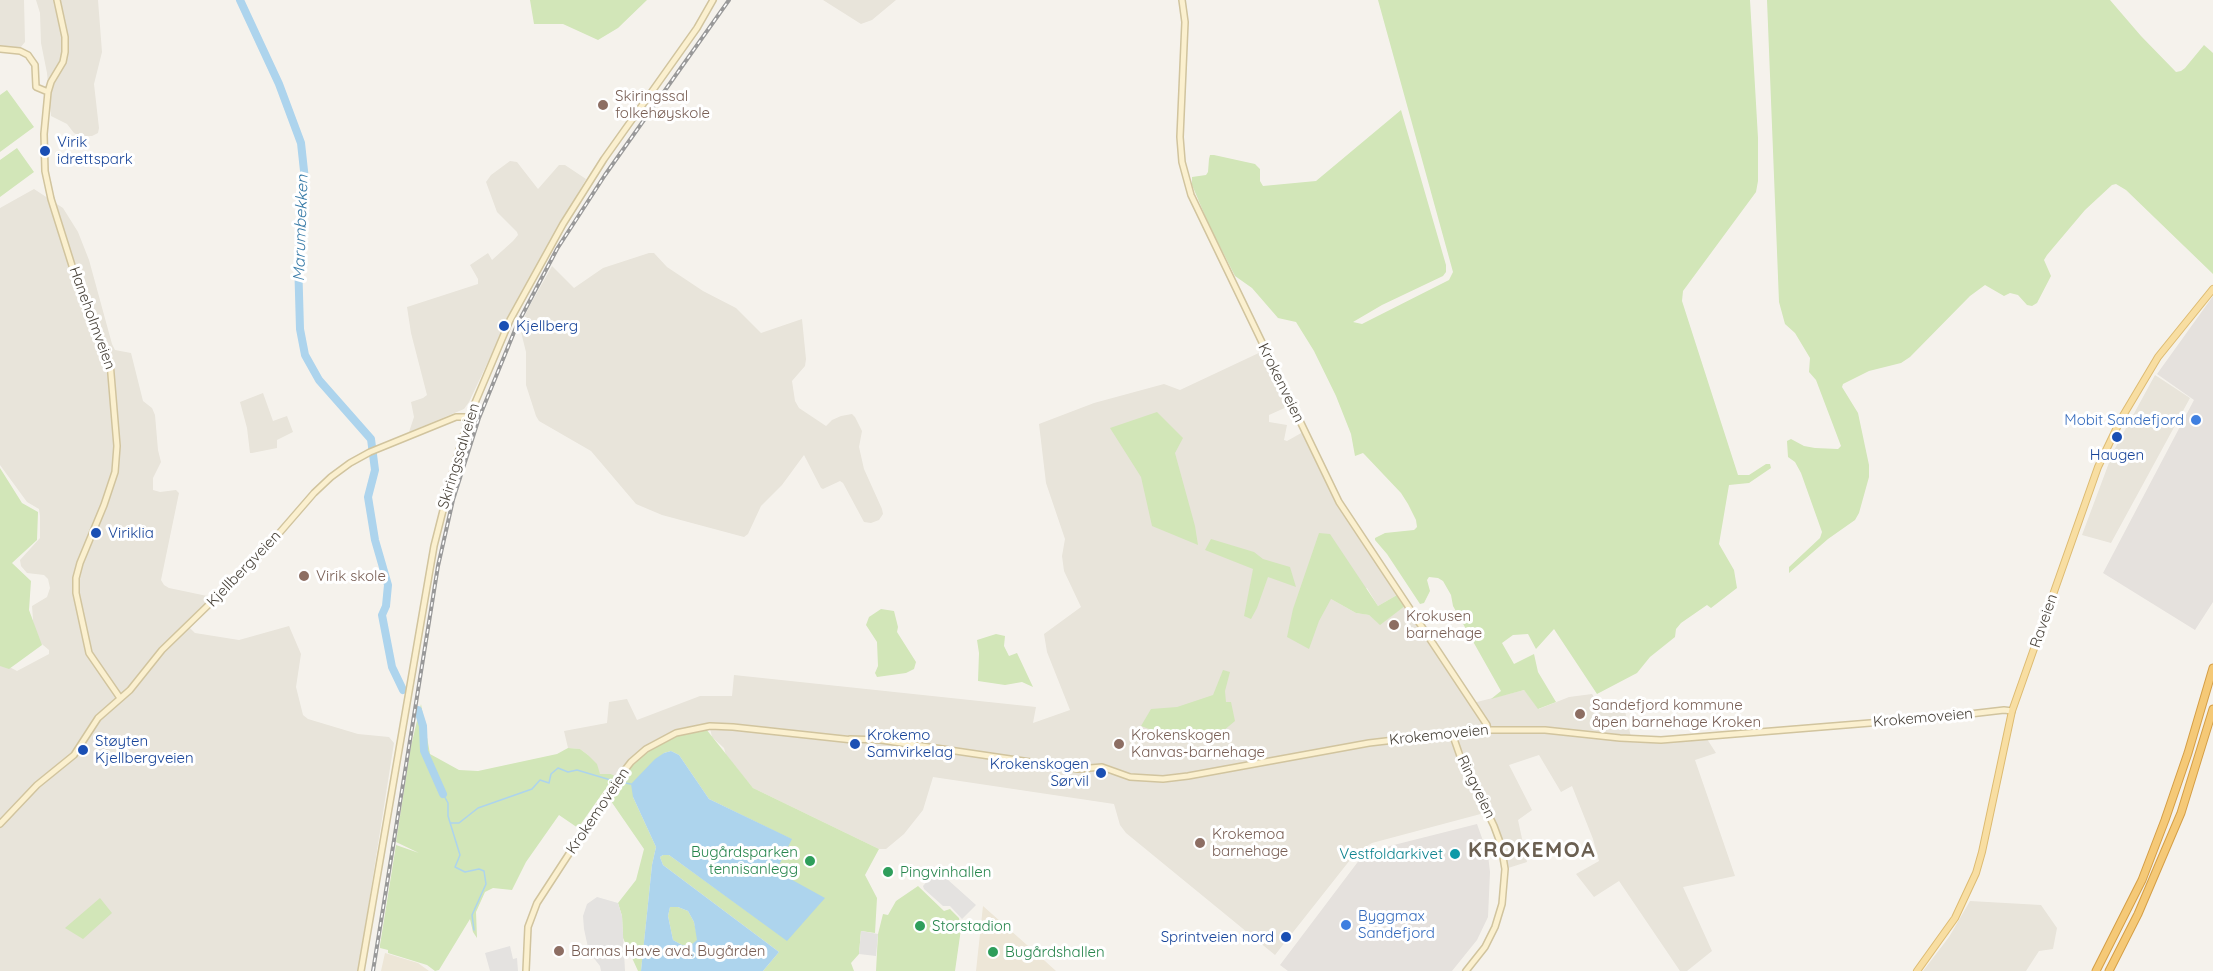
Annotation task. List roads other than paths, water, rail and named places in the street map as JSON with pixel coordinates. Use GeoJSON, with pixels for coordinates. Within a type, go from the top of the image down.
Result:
{"type":"FeatureCollection","features":[{"type":"Feature","properties":{"kind":"highway"},"geometry":{"type":"LineString","coordinates":[[2097,971],[2142,880],[2188,753],[2213,668]]}},
{"type":"Feature","properties":{"kind":"highway"},"geometry":{"type":"LineString","coordinates":[[2109,971],[2159,867],[2193,776],[2213,709]]}},
{"type":"Feature","properties":{"kind":"main road","name":"Haneholmveien"},"geometry":{"type":"LineString","coordinates":[[57,0],[65,37],[65,52],[63,62],[48,92],[44,146],[47,181],[85,307],[110,362],[117,446],[115,472],[80,564],[76,578],[76,593],[89,653],[120,698]]}},
{"type":"Feature","properties":{"kind":"main road","name":"Skiringssalveien"},"geometry":{"type":"LineString","coordinates":[[361,971],[434,546],[446,493],[469,417],[510,321],[563,224],[604,159],[692,34],[713,0]]}},
{"type":"Feature","properties":{"kind":"main road","name":"Krokenveien"},"geometry":{"type":"LineString","coordinates":[[1182,0],[1185,22],[1180,137],[1185,175],[1191,195],[1339,501],[1487,725],[1488,730]]}},
{"type":"Feature","properties":{"kind":"main road"},"geometry":{"type":"LineString","coordinates":[[0,49],[20,51],[28,55],[35,65],[36,87],[48,92]]}},
{"type":"Feature","properties":{"kind":"main road","name":"Raveien"},"geometry":{"type":"LineString","coordinates":[[1917,971],[1956,916],[1976,873],[2012,711],[2084,506],[2110,442],[2139,386],[2158,357],[2213,289]]}},
{"type":"Feature","properties":{"kind":"main road","name":"Kjellbergveien"},"geometry":{"type":"LineString","coordinates":[[0,824],[53,771],[74,755],[98,718],[133,686],[147,665],[261,553],[324,483],[341,469],[373,450],[456,417],[469,417]]}},
{"type":"Feature","properties":{"kind":"main road","name":"Krokemoveien"},"geometry":{"type":"LineString","coordinates":[[526,971],[528,927],[537,903],[617,780],[631,762],[646,749],[675,733],[710,726],[989,754],[1078,769],[1102,767],[1131,777],[1160,779],[1370,743],[1437,735],[1454,736],[1488,730],[1545,730],[1660,740],[1993,712],[2009,714],[2012,711]]}},
{"type":"Feature","properties":{"kind":"main road","name":"Ringveien"},"geometry":{"type":"LineString","coordinates":[[1454,736],[1460,756],[1494,826],[1501,845],[1505,869],[1497,921],[1485,947],[1466,971]]}},
{"type":"Feature","properties":{"kind":"water"},"geometry":{"type":"Polygon","coordinates":[[[671,751],[679,755],[709,799],[792,839],[776,871],[825,898],[787,941],[669,855],[660,857],[663,865],[779,952],[763,971],[641,971],[652,865],[656,847],[633,797],[631,784],[664,753],[671,751]],[[670,907],[668,916],[673,940],[682,945],[691,945],[697,940],[694,922],[688,911],[670,907]]]}},
{"type":"Feature","properties":{"kind":"waterway","name":"Marumbekken"},"geometry":{"type":"LineString","coordinates":[[240,0],[279,84],[301,143],[305,180],[298,259],[300,329],[305,355],[319,380],[371,439],[375,470],[368,497],[375,540],[388,585],[386,606],[382,615],[392,667],[403,690]]}},
{"type":"Feature","properties":{"kind":"waterway","name":"Marumbekken"},"geometry":{"type":"LineString","coordinates":[[418,710],[423,726],[424,751],[443,794]]}},
{"type":"Feature","properties":{"kind":"waterway"},"geometry":{"type":"LineString","coordinates":[[451,823],[459,823],[478,808],[532,789],[540,780],[549,783],[551,774],[558,768],[568,772],[577,770],[614,781]]}},
{"type":"Feature","properties":{"kind":"waterway"},"geometry":{"type":"LineString","coordinates":[[619,782],[631,784]]}},
{"type":"Feature","properties":{"kind":"waterway"},"geometry":{"type":"LineString","coordinates":[[443,794],[448,803],[448,816],[460,855],[455,867],[465,872],[479,869],[484,871],[486,884],[472,915],[474,930]]}},
{"type":"Feature","properties":{"kind":"railway"},"geometry":{"type":"LineString","coordinates":[[373,971],[438,566],[453,500],[479,418],[517,325],[557,249],[605,175],[729,0]]}},
{"type":"Feature","properties":{"kind":"place","name":"Skiringssal folkehøyskole"},"geometry":{"type":"Point","coordinates":[603,105]}},
{"type":"Feature","properties":{"kind":"place","name":"Virik idrettspark"},"geometry":{"type":"Point","coordinates":[45,151]}},
{"type":"Feature","properties":{"kind":"place","name":"Kjellberg"},"geometry":{"type":"Point","coordinates":[504,326]}},
{"type":"Feature","properties":{"kind":"place","name":"Mobit Sandefjord"},"geometry":{"type":"Point","coordinates":[2196,420]}},
{"type":"Feature","properties":{"kind":"place","name":"Haugen"},"geometry":{"type":"Point","coordinates":[2117,437]}},
{"type":"Feature","properties":{"kind":"place","name":"Viriklia"},"geometry":{"type":"Point","coordinates":[96,533]}},
{"type":"Feature","properties":{"kind":"place","name":"Virik skole"},"geometry":{"type":"Point","coordinates":[304,576]}},
{"type":"Feature","properties":{"kind":"place","name":"Krokusen barnehage"},"geometry":{"type":"Point","coordinates":[1394,625]}},
{"type":"Feature","properties":{"kind":"place","name":"Sandefjord kommune åpen barnehage Kroken"},"geometry":{"type":"Point","coordinates":[1580,714]}},
{"type":"Feature","properties":{"kind":"place","name":"Krokemo Samvirkelag"},"geometry":{"type":"Point","coordinates":[855,744]}},
{"type":"Feature","properties":{"kind":"place","name":"Krokenskogen Kanvas-barnehage"},"geometry":{"type":"Point","coordinates":[1119,744]}},
{"type":"Feature","properties":{"kind":"place","name":"Støyten Kjellbergveien"},"geometry":{"type":"Point","coordinates":[83,750]}},
{"type":"Feature","properties":{"kind":"place","name":"Krokenskogen Sørvil"},"geometry":{"type":"Point","coordinates":[1101,773]}},
{"type":"Feature","properties":{"kind":"place","name":"Krokemoa barnehage"},"geometry":{"type":"Point","coordinates":[1200,843]}},
{"type":"Feature","properties":{"kind":"place","name":"Vestfoldarkivet"},"geometry":{"type":"Point","coordinates":[1455,854]}},
{"type":"Feature","properties":{"kind":"place","name":"Bugårdsparken tennisanlegg"},"geometry":{"type":"Point","coordinates":[810,861]}},
{"type":"Feature","properties":{"kind":"place","name":"Pingvinhallen"},"geometry":{"type":"Point","coordinates":[888,872]}},
{"type":"Feature","properties":{"kind":"place","name":"Byggmax Sandefjord"},"geometry":{"type":"Point","coordinates":[1346,925]}},
{"type":"Feature","properties":{"kind":"place","name":"Storstadion"},"geometry":{"type":"Point","coordinates":[920,926]}},
{"type":"Feature","properties":{"kind":"place","name":"Sprintveien nord"},"geometry":{"type":"Point","coordinates":[1286,937]}},
{"type":"Feature","properties":{"kind":"place","name":"Barnas Have avd. Bugården"},"geometry":{"type":"Point","coordinates":[559,951]}},
{"type":"Feature","properties":{"kind":"place","name":"Bugårdshallen"},"geometry":{"type":"Point","coordinates":[993,952]}},
{"type":"Feature","properties":{"kind":"district","name":"KROKEMOA"},"geometry":{"type":"Point","coordinates":[1532,851]}}]}
